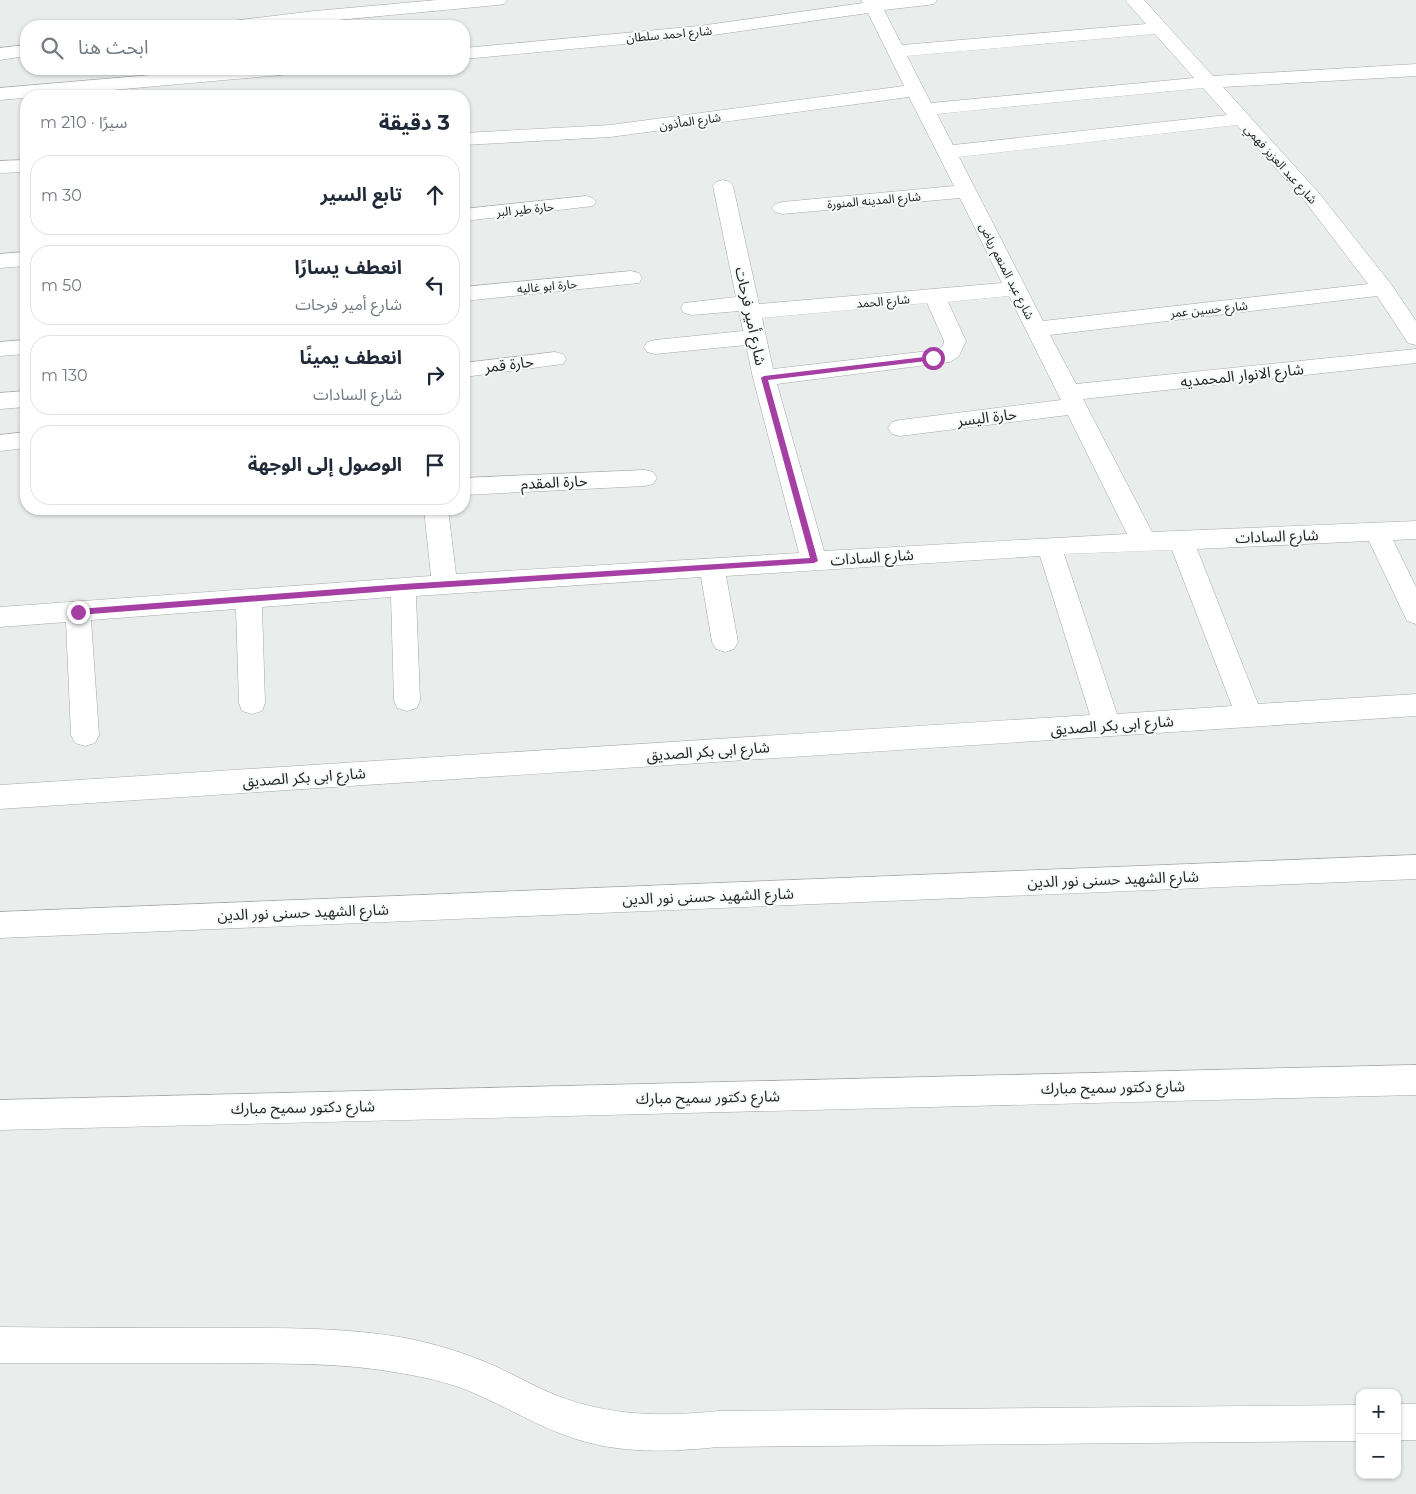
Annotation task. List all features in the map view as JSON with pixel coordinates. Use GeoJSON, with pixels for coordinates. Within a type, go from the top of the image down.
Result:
{"type":"FeatureCollection","features":[{"type":"Feature","properties":{"kind":"street"},"geometry":{"type":"LineString","coordinates":[[281,20],[498,0]]}},
{"type":"Feature","properties":{"kind":"street","name":"شارع احمد سلطان"},"geometry":{"type":"LineString","coordinates":[[470,51],[714,30],[786,21],[872,3],[928,0]]}},
{"type":"Feature","properties":{"kind":"street","name":"شارع عبد العزيز فهمي"},"geometry":{"type":"LineString","coordinates":[[1134,0],[1311,196],[1383,289],[1416,338]]}},
{"type":"Feature","properties":{"kind":"street","name":"شارع عبد المنعم رياض"},"geometry":{"type":"LineString","coordinates":[[872,3],[1144,542]]}},
{"type":"Feature","properties":{"kind":"street"},"geometry":{"type":"LineString","coordinates":[[896,51],[1159,28]]}},
{"type":"Feature","properties":{"kind":"street"},"geometry":{"type":"LineString","coordinates":[[0,54],[20,52]]}},
{"type":"Feature","properties":{"kind":"street","name":"شارع المأذون"},"geometry":{"type":"LineString","coordinates":[[470,139],[610,131],[920,100],[1416,70]]}},
{"type":"Feature","properties":{"kind":"street"},"geometry":{"type":"LineString","coordinates":[[45,90],[214,75]]}},
{"type":"Feature","properties":{"kind":"street"},"geometry":{"type":"LineString","coordinates":[[0,94],[20,92]]}},
{"type":"Feature","properties":{"kind":"street"},"geometry":{"type":"LineString","coordinates":[[947,152],[1240,119]]}},
{"type":"Feature","properties":{"kind":"street"},"geometry":{"type":"LineString","coordinates":[[0,167],[20,166]]}},
{"type":"Feature","properties":{"kind":"street","name":"شارع أمير فرحات"},"geometry":{"type":"LineString","coordinates":[[723,186],[764,378],[814,561]]}},
{"type":"Feature","properties":{"kind":"street","name":"شارع المدينه المنورة"},"geometry":{"type":"LineString","coordinates":[[782,208],[966,191]]}},
{"type":"Feature","properties":{"kind":"street","name":"حارة طير البر"},"geometry":{"type":"LineString","coordinates":[[470,214],[586,202]]}},
{"type":"Feature","properties":{"kind":"street"},"geometry":{"type":"LineString","coordinates":[[0,261],[20,259]]}},
{"type":"Feature","properties":{"kind":"street","name":"حارة ابو غاليه"},"geometry":{"type":"LineString","coordinates":[[470,293],[631,278]]}},
{"type":"Feature","properties":{"kind":"street","name":"شارع الحمد"},"geometry":{"type":"LineString","coordinates":[[692,308],[749,308],[1015,289]]}},
{"type":"Feature","properties":{"kind":"street","name":"شارع حسين عمر"},"geometry":{"type":"LineString","coordinates":[[1036,329],[1383,289]]}},
{"type":"Feature","properties":{"kind":"street"},"geometry":{"type":"LineString","coordinates":[[764,378],[942,357],[954,348],[955,341],[935,296]]}},
{"type":"Feature","properties":{"kind":"street"},"geometry":{"type":"LineString","coordinates":[[655,347],[755,338]]}},
{"type":"Feature","properties":{"kind":"street"},"geometry":{"type":"LineString","coordinates":[[0,349],[20,347]]}},
{"type":"Feature","properties":{"kind":"street","name":"شارع الانوار المحمديه"},"geometry":{"type":"LineString","coordinates":[[1071,400],[1416,356]]}},
{"type":"Feature","properties":{"kind":"street","name":"حارة قمر"},"geometry":{"type":"LineString","coordinates":[[470,369],[555,359]]}},
{"type":"Feature","properties":{"kind":"street"},"geometry":{"type":"LineString","coordinates":[[0,401],[20,399]]}},
{"type":"Feature","properties":{"kind":"street","name":"حارة اليسر"},"geometry":{"type":"LineString","coordinates":[[900,428],[1071,400]]}},
{"type":"Feature","properties":{"kind":"street"},"geometry":{"type":"LineString","coordinates":[[0,443],[20,441]]}},
{"type":"Feature","properties":{"kind":"street","name":"حارة المقدم"},"geometry":{"type":"LineString","coordinates":[[470,487],[644,478]]}},
{"type":"Feature","properties":{"kind":"street"},"geometry":{"type":"LineString","coordinates":[[437,515],[445,584]]}},
{"type":"Feature","properties":{"kind":"street","name":"شارع السادات"},"geometry":{"type":"LineString","coordinates":[[0,618],[445,584],[1049,546],[1416,530]]}},
{"type":"Feature","properties":{"kind":"street"},"geometry":{"type":"LineString","coordinates":[[1377,532],[1416,614]]}},
{"type":"Feature","properties":{"kind":"street"},"geometry":{"type":"LineString","coordinates":[[1181,540],[1249,716]]}},
{"type":"Feature","properties":{"kind":"street"},"geometry":{"type":"LineString","coordinates":[[1049,546],[1107,725]]}},
{"type":"Feature","properties":{"kind":"street"},"geometry":{"type":"LineString","coordinates":[[712,567],[725,642]]}},
{"type":"Feature","properties":{"kind":"street"},"geometry":{"type":"LineString","coordinates":[[403,587],[407,700]]}},
{"type":"Feature","properties":{"kind":"street"},"geometry":{"type":"LineString","coordinates":[[249,599],[252,704]]}},
{"type":"Feature","properties":{"kind":"street"},"geometry":{"type":"LineString","coordinates":[[78,612],[85,735]]}},
{"type":"Feature","properties":{"kind":"street","name":"شارع ابى بكر الصديق"},"geometry":{"type":"LineString","coordinates":[[0,797],[1416,704]]}},
{"type":"Feature","properties":{"kind":"street","name":"شارع الشهيد حسنى نور الدين"},"geometry":{"type":"LineString","coordinates":[[0,925],[1416,867]]}},
{"type":"Feature","properties":{"kind":"street","name":"شارع دكتور سميح مبارك"},"geometry":{"type":"LineString","coordinates":[[0,1115],[1416,1080]]}},
{"type":"Feature","properties":{"kind":"street"},"geometry":{"type":"LineString","coordinates":[[0,1345],[315,1346],[376,1350],[426,1360],[473,1375],[556,1414],[589,1424],[638,1433],[678,1434],[718,1429],[1356,1423]]}},
{"type":"Feature","properties":{"kind":"street"},"geometry":{"type":"LineString","coordinates":[[1401,1422],[1416,1422]]}},
{"type":"Feature","properties":{"kind":"route"},"geometry":{"type":"LineString","coordinates":[[78,612],[403,587],[814,561],[764,378],[933,358]]}}]}
